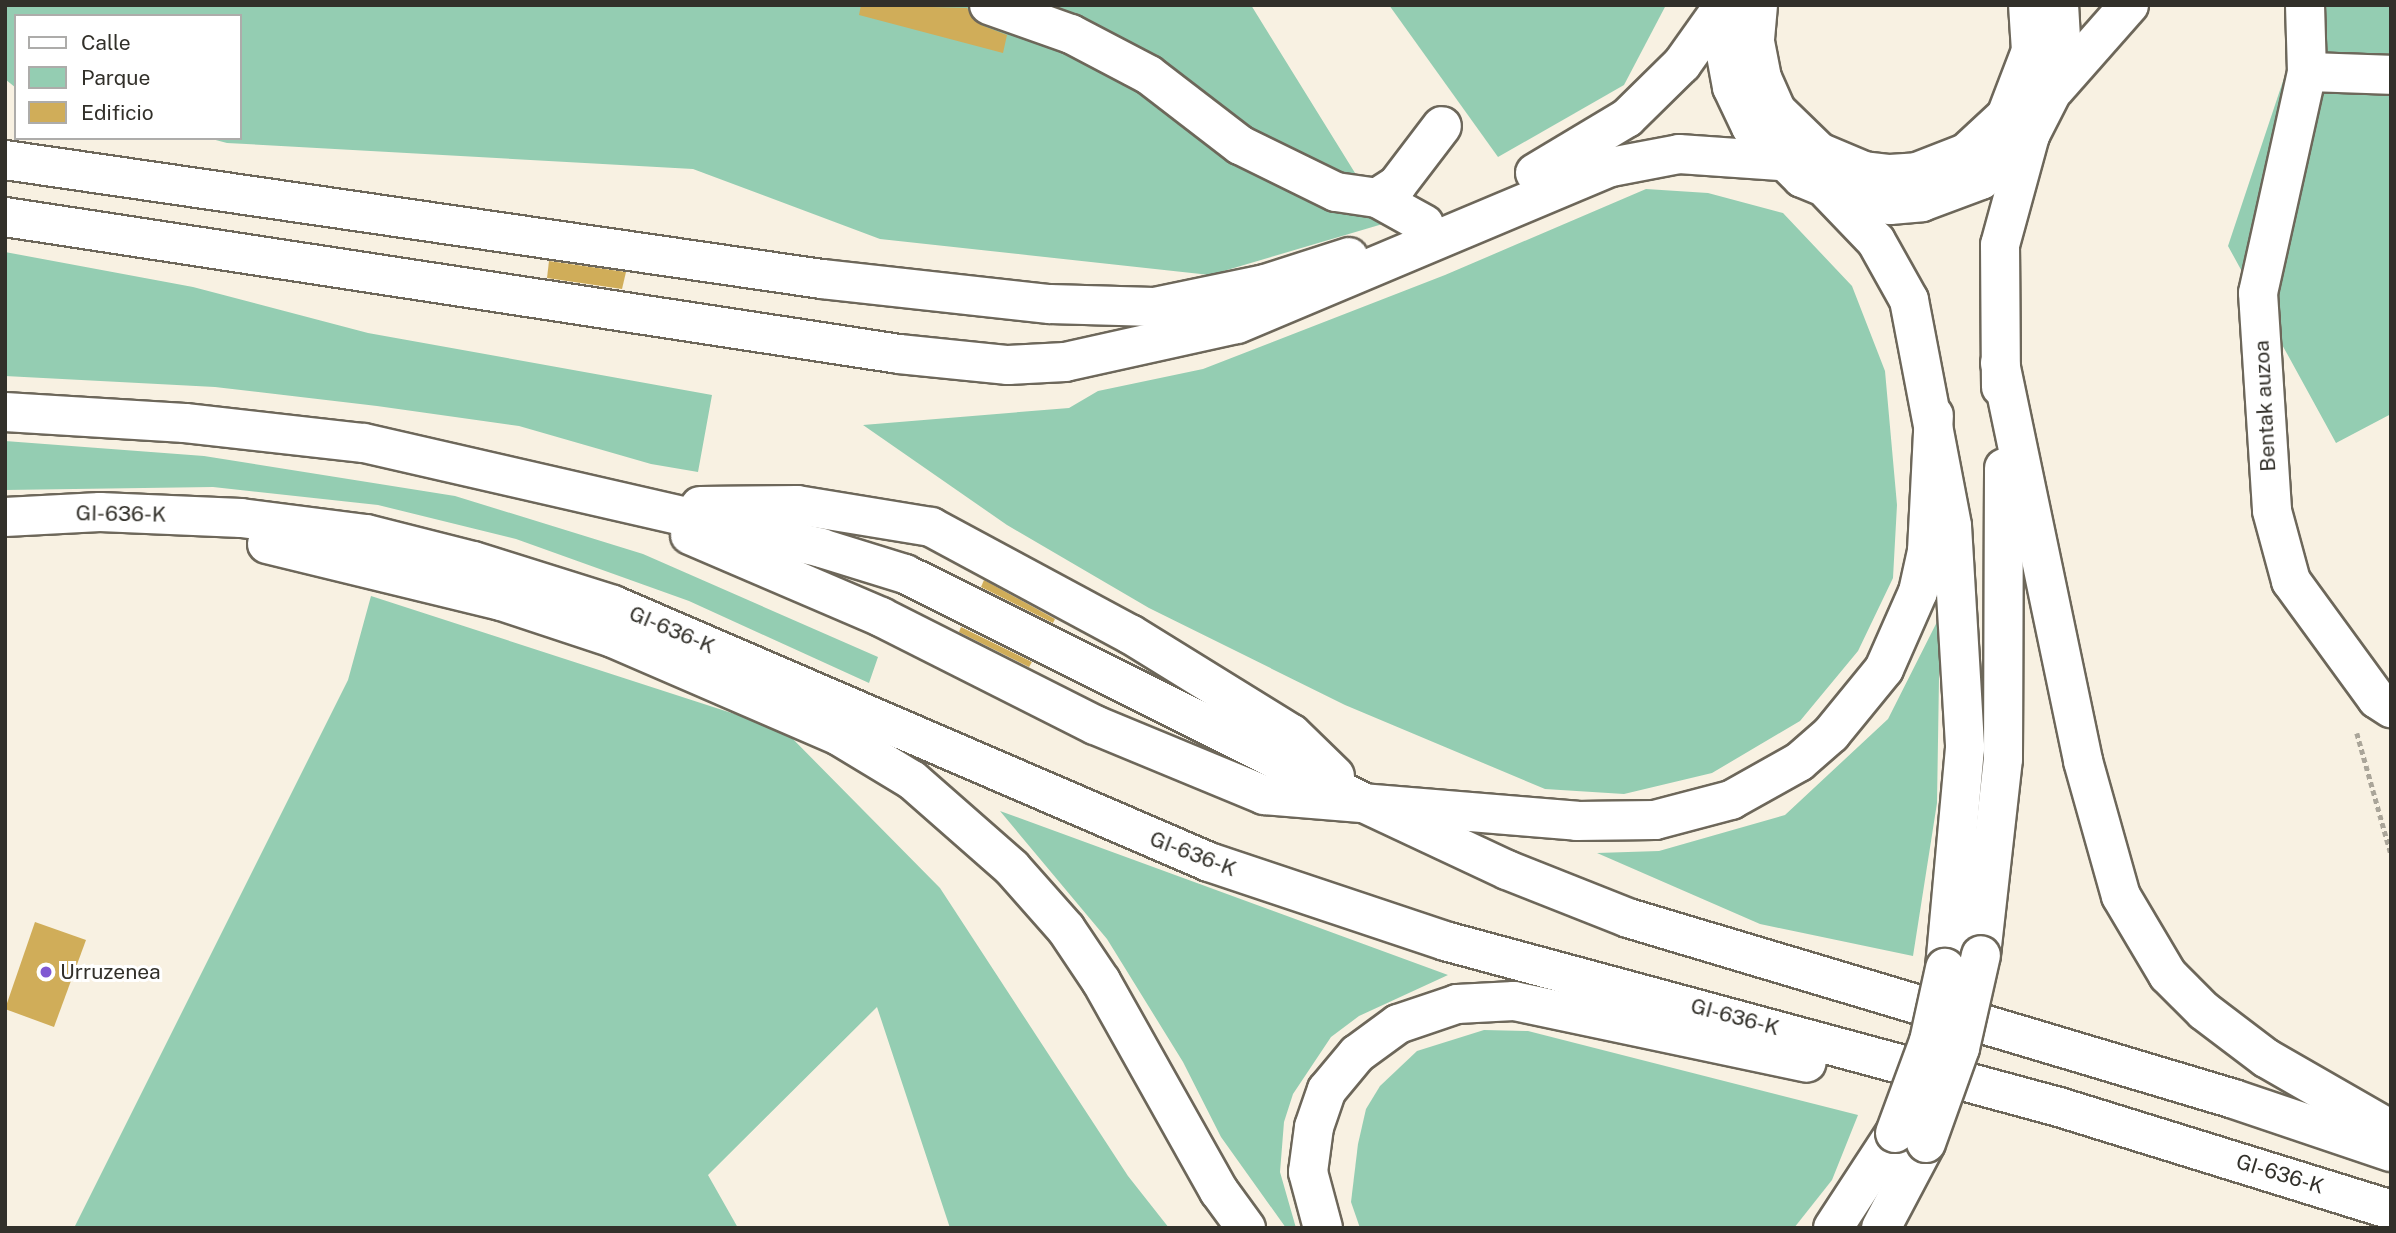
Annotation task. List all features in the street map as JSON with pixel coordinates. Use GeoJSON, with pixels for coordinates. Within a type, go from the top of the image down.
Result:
{"type":"FeatureCollection","features":[{"type":"Feature","properties":{"kind":"main road"},"geometry":{"type":"LineString","coordinates":[[989,5],[1071,34],[1149,75],[1240,145],[1336,192],[1377,198],[1424,224]]}},
{"type":"Feature","properties":{"kind":"main road"},"geometry":{"type":"LineString","coordinates":[[1726,5],[1724,44],[1732,87],[1751,127],[1780,161],[1828,191],[1858,201],[1922,202],[1982,180],[2030,135]]}},
{"type":"Feature","properties":{"kind":"main road"},"geometry":{"type":"LineString","coordinates":[[5,160],[822,279],[1050,304],[1154,307],[1265,284],[1363,252],[1563,160],[1627,118],[1682,64],[1726,5]]}},
{"type":"Feature","properties":{"kind":"main road"},"geometry":{"type":"LineString","coordinates":[[1758,5],[1755,42],[1762,78],[1777,111],[1819,152],[1864,171],[1890,174],[1917,172],[1966,153],[2006,116],[2024,81],[2031,51],[2028,5]]}},
{"type":"Feature","properties":{"kind":"main road"},"geometry":{"type":"LineString","coordinates":[[1833,1228],[1910,1138],[1960,1048],[1981,955],[1995,858],[2007,660],[2000,245],[2030,135],[2053,90],[2062,55],[2059,5]]}},
{"type":"Feature","properties":{"kind":"main road"},"geometry":{"type":"LineString","coordinates":[[2053,90],[2129,5]]}},
{"type":"Feature","properties":{"kind":"main road","name":"Bentak auzoa"},"geometry":{"type":"LineString","coordinates":[[2305,5],[2307,72],[2258,293],[2272,511],[2291,581],[2377,699],[2391,708]]}},
{"type":"Feature","properties":{"kind":"main road"},"geometry":{"type":"LineString","coordinates":[[2307,72],[2391,75]]}},
{"type":"Feature","properties":{"kind":"main road"},"geometry":{"type":"LineString","coordinates":[[1377,198],[1397,185],[1442,126]]}},
{"type":"Feature","properties":{"kind":"main road"},"geometry":{"type":"LineString","coordinates":[[5,217],[899,354],[1008,365],[1065,362],[1237,324],[1611,167],[1679,154],[1780,161]]}},
{"type":"Feature","properties":{"kind":"main road"},"geometry":{"type":"LineString","coordinates":[[1828,191],[1876,241],[1895,270],[1919,331],[1952,526],[1964,674],[1962,822],[1945,968],[1910,1138],[1881,1228]]}},
{"type":"Feature","properties":{"kind":"main road"},"geometry":{"type":"LineString","coordinates":[[2000,363],[2083,761],[2122,896],[2168,975],[2204,1011],[2266,1058],[2391,1130]]}},
{"type":"Feature","properties":{"kind":"main road"},"geometry":{"type":"LineString","coordinates":[[5,412],[185,423],[364,443],[821,548],[905,574],[1362,802],[1507,870],[1628,918],[2234,1099],[2391,1152]]}},
{"type":"Feature","properties":{"kind":"main road"},"geometry":{"type":"LineString","coordinates":[[657,512],[697,540],[881,617],[1095,725],[1264,795],[1577,821],[1656,820],[1731,800],[1799,762],[1860,703],[1903,632],[1927,551],[1934,415]]}},
{"type":"Feature","properties":{"kind":"main road"},"geometry":{"type":"LineString","coordinates":[[657,512],[700,506],[797,505],[931,527],[1130,634],[1292,734],[1362,802]]}},
{"type":"Feature","properties":{"kind":"main road"},"geometry":{"type":"LineString","coordinates":[[100,512],[379,568],[575,625],[828,731],[912,780],[1012,868],[1066,929],[1101,981],[1219,1191],[1246,1228]]}},
{"type":"Feature","properties":{"kind":"main road","name":"GI-636-K"},"geometry":{"type":"LineString","coordinates":[[5,517],[100,512],[241,518],[366,534],[473,561],[613,605],[1209,862],[1446,941],[2059,1107],[2391,1210]]}},
{"type":"Feature","properties":{"kind":"main road"},"geometry":{"type":"LineString","coordinates":[[1323,1228],[1308,1172],[1314,1127],[1327,1090],[1357,1054],[1398,1024],[1445,1008],[1514,1001],[1785,1057],[2391,1219]]}},
{"type":"Feature","properties":{"kind":"green space"},"geometry":{"type":"Polygon","coordinates":[[[5,5],[1251,5],[1386,223],[1210,275],[880,239],[693,169],[227,143],[216,140],[242,140],[242,14],[14,14],[14,86],[5,79],[5,5]]]}},
{"type":"Feature","properties":{"kind":"green space"},"geometry":{"type":"Polygon","coordinates":[[[1389,5],[1666,5],[1624,85],[1498,157],[1389,5]]]}},
{"type":"Feature","properties":{"kind":"green space"},"geometry":{"type":"Polygon","coordinates":[[[2285,5],[2391,5],[2391,414],[2336,443],[2228,246],[2292,54],[2285,5]]]}},
{"type":"Feature","properties":{"kind":"green space"},"geometry":{"type":"Polygon","coordinates":[[[1646,189],[1708,193],[1783,213],[1852,286],[1885,371],[1897,505],[1893,578],[1858,651],[1800,721],[1712,773],[1624,794],[1545,789],[1345,705],[1149,608],[1007,525],[863,425],[1069,408],[1098,391],[1203,369],[1445,275],[1646,189]]]}},
{"type":"Feature","properties":{"kind":"green space"},"geometry":{"type":"Polygon","coordinates":[[[5,252],[193,287],[368,333],[712,395],[698,472],[651,464],[519,426],[377,406],[215,387],[5,376],[5,252]]]}},
{"type":"Feature","properties":{"kind":"green space"},"geometry":{"type":"Polygon","coordinates":[[[5,441],[204,456],[455,496],[643,554],[878,657],[869,683],[689,601],[516,539],[378,505],[213,487],[5,490],[5,441]]]}},
{"type":"Feature","properties":{"kind":"green space"},"geometry":{"type":"Polygon","coordinates":[[[371,596],[784,730],[940,888],[1128,1176],[1169,1228],[950,1228],[877,1007],[708,1175],[738,1228],[74,1228],[348,680],[371,596]]]}},
{"type":"Feature","properties":{"kind":"green space"},"geometry":{"type":"Polygon","coordinates":[[[1940,616],[1937,803],[1913,956],[1760,924],[1597,853],[1659,851],[1785,815],[1888,719],[1940,616]]]}},
{"type":"Feature","properties":{"kind":"green space"},"geometry":{"type":"Polygon","coordinates":[[[1000,811],[1448,975],[1359,1016],[1331,1037],[1293,1094],[1284,1122],[1280,1172],[1296,1228],[1286,1228],[1221,1137],[1183,1062],[1107,939],[1000,811]]]}},
{"type":"Feature","properties":{"kind":"green space"},"geometry":{"type":"Polygon","coordinates":[[[1484,1030],[1528,1031],[1858,1115],[1832,1180],[1794,1228],[1360,1228],[1351,1202],[1358,1144],[1366,1109],[1380,1086],[1417,1051],[1484,1030]]]}},
{"type":"Feature","properties":{"kind":"building"},"geometry":{"type":"Polygon","coordinates":[[[861,5],[967,8],[981,25],[1007,35],[1003,53],[859,15],[861,5]]]}},
{"type":"Feature","properties":{"kind":"building"},"geometry":{"type":"Polygon","coordinates":[[[549,261],[626,272],[622,289],[547,278],[549,261]]]}},
{"type":"Feature","properties":{"kind":"building"},"geometry":{"type":"Polygon","coordinates":[[[984,580],[1055,619],[1053,623],[981,587],[984,580]]]}},
{"type":"Feature","properties":{"kind":"building"},"geometry":{"type":"Polygon","coordinates":[[[961,627],[1032,662],[1029,667],[959,632],[961,627]]]}},
{"type":"Feature","properties":{"kind":"building","name":"Urruzenea"},"geometry":{"type":"Polygon","coordinates":[[[35,922],[86,940],[54,1027],[5,1009],[35,922]]]}},
{"type":"Feature","properties":{"kind":"place","name":"Urruzenea"},"geometry":{"type":"Point","coordinates":[46,972]}}]}
